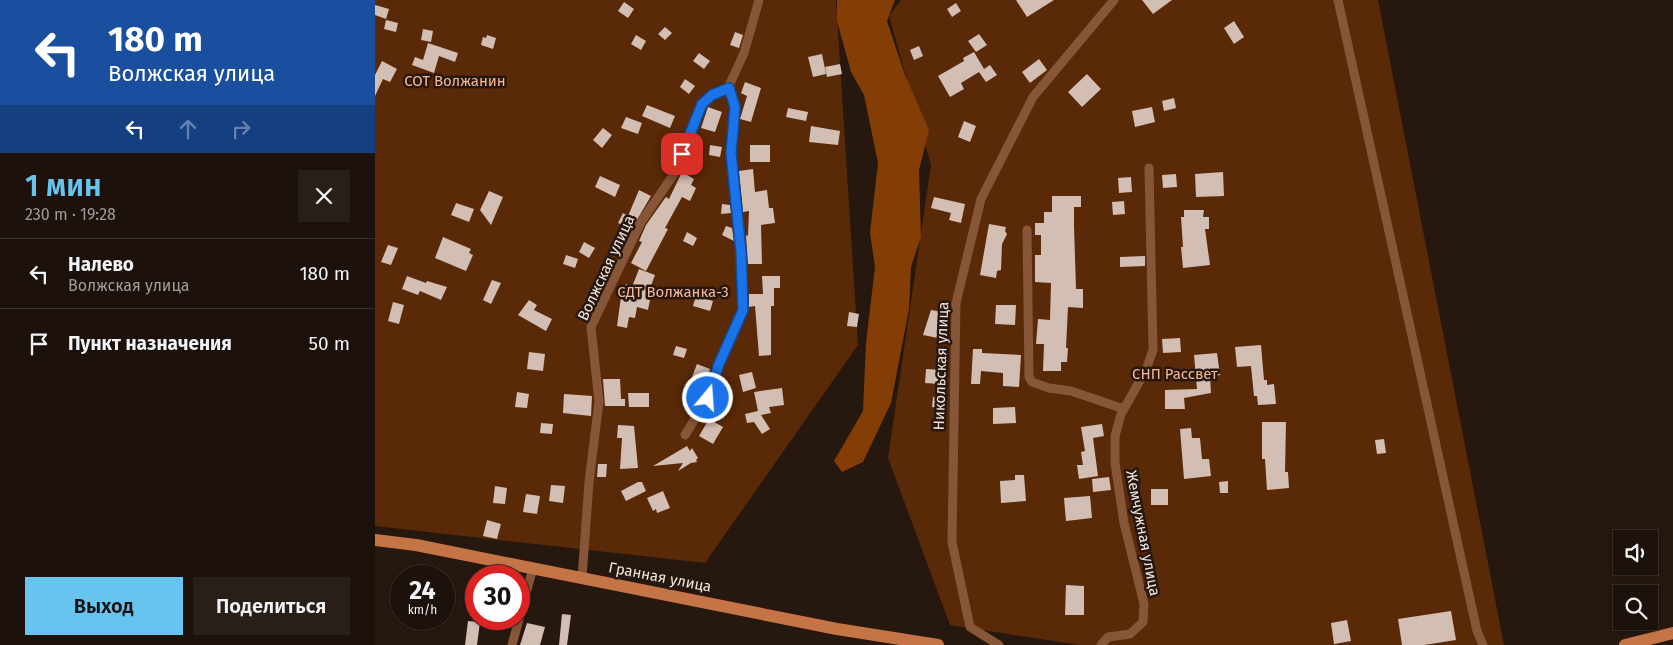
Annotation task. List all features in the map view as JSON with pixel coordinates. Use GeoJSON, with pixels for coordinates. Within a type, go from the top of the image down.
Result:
{"type":"FeatureCollection","features":[{"type":"Feature","properties":{"kind":"street"},"geometry":{"type":"LineString","coordinates":[[685,435],[708,398],[719,364],[743,310],[741,252],[731,153],[735,107],[729,88],[744,52],[759,0]]}},
{"type":"Feature","properties":{"kind":"street","name":"Никольская улица"},"geometry":{"type":"LineString","coordinates":[[999,645],[970,627],[952,542],[956,303],[981,199],[1033,97],[1114,0]]}},
{"type":"Feature","properties":{"kind":"street"},"geometry":{"type":"LineString","coordinates":[[1338,0],[1477,631],[1483,645]]}},
{"type":"Feature","properties":{"kind":"street","name":"Волжская улица"},"geometry":{"type":"LineString","coordinates":[[583,578],[589,482],[599,402],[591,327],[641,222],[676,171],[702,104],[712,95],[729,88]]}},
{"type":"Feature","properties":{"kind":"street","name":"Жемчужная улица"},"geometry":{"type":"LineString","coordinates":[[1101,645],[1108,636],[1130,634],[1143,622],[1143,604],[1124,524],[1115,463],[1115,436],[1125,409],[1146,370],[1153,350],[1149,168]]}},
{"type":"Feature","properties":{"kind":"street"},"geometry":{"type":"LineString","coordinates":[[1027,230],[1029,377],[1032,382],[1049,388],[1071,391],[1125,409]]}},
{"type":"Feature","properties":{"kind":"street","name":"Гранная улица"},"geometry":{"type":"LineString","coordinates":[[375,540],[417,545],[837,629],[938,645]]}},
{"type":"Feature","properties":{"kind":"street"},"geometry":{"type":"LineString","coordinates":[[530,579],[533,568]]}},
{"type":"Feature","properties":{"kind":"street"},"geometry":{"type":"LineString","coordinates":[[511,645],[516,630]]}},
{"type":"Feature","properties":{"kind":"street"},"geometry":{"type":"LineString","coordinates":[[1625,645],[1673,633]]}},
{"type":"Feature","properties":{"kind":"green space","name":"СДТ Волжанка-3"},"geometry":{"type":"Polygon","coordinates":[[[375,0],[836,0],[858,345],[705,563],[375,526],[375,0]]]}},
{"type":"Feature","properties":{"kind":"green space","name":"СНП Рассвет"},"geometry":{"type":"Polygon","coordinates":[[[901,0],[1378,0],[1504,645],[1080,645],[950,625],[888,458],[931,165],[889,16],[901,0]]]}},
{"type":"Feature","properties":{"kind":"shaded area"},"geometry":{"type":"Polygon","coordinates":[[[837,0],[895,0],[887,21],[905,75],[929,130],[919,170],[921,237],[911,267],[909,309],[891,403],[863,462],[842,472],[834,461],[863,411],[866,343],[875,267],[870,233],[878,163],[864,95],[851,72],[837,21],[837,0]]]}},
{"type":"Feature","properties":{"kind":"building"},"geometry":{"type":"Polygon","coordinates":[[[1016,0],[1054,0],[1027,17],[1016,0]]]}},
{"type":"Feature","properties":{"kind":"building"},"geometry":{"type":"Polygon","coordinates":[[[1142,0],[1172,0],[1153,14],[1142,0]]]}},
{"type":"Feature","properties":{"kind":"building"},"geometry":{"type":"Polygon","coordinates":[[[624,2],[634,9],[628,18],[618,11],[624,2]]]}},
{"type":"Feature","properties":{"kind":"building"},"geometry":{"type":"Polygon","coordinates":[[[956,3],[961,11],[952,17],[947,9],[956,3]]]}},
{"type":"Feature","properties":{"kind":"building"},"geometry":{"type":"Polygon","coordinates":[[[375,5],[389,9],[386,19],[375,15],[375,5]]]}},
{"type":"Feature","properties":{"kind":"building"},"geometry":{"type":"Polygon","coordinates":[[[386,20],[398,23],[396,32],[384,29],[386,20]]]}},
{"type":"Feature","properties":{"kind":"building"},"geometry":{"type":"Polygon","coordinates":[[[1234,21],[1244,37],[1234,44],[1224,28],[1234,21]]]}},
{"type":"Feature","properties":{"kind":"building"},"geometry":{"type":"Polygon","coordinates":[[[665,27],[672,33],[665,40],[658,34],[665,27]]]}},
{"type":"Feature","properties":{"kind":"building"},"geometry":{"type":"Polygon","coordinates":[[[423,29],[433,31],[431,42],[421,40],[423,29]]]}},
{"type":"Feature","properties":{"kind":"building"},"geometry":{"type":"Polygon","coordinates":[[[735,32],[743,35],[739,48],[730,45],[735,32]]]}},
{"type":"Feature","properties":{"kind":"building"},"geometry":{"type":"Polygon","coordinates":[[[979,34],[987,45],[976,52],[968,41],[979,34]]]}},
{"type":"Feature","properties":{"kind":"building"},"geometry":{"type":"Polygon","coordinates":[[[487,35],[496,38],[493,49],[481,45],[483,37],[486,38],[487,35]]]}},
{"type":"Feature","properties":{"kind":"building"},"geometry":{"type":"Polygon","coordinates":[[[636,35],[646,41],[641,50],[631,44],[636,35]]]}},
{"type":"Feature","properties":{"kind":"building"},"geometry":{"type":"Polygon","coordinates":[[[428,43],[458,53],[455,62],[439,56],[434,73],[412,65],[415,57],[423,60],[428,43]]]}},
{"type":"Feature","properties":{"kind":"building"},"geometry":{"type":"Polygon","coordinates":[[[919,46],[923,56],[914,60],[910,50],[919,46]]]}},
{"type":"Feature","properties":{"kind":"building"},"geometry":{"type":"Polygon","coordinates":[[[974,52],[984,69],[990,65],[997,75],[986,82],[979,72],[961,83],[964,89],[950,97],[938,76],[964,61],[963,58],[974,52]]]}},
{"type":"Feature","properties":{"kind":"building"},"geometry":{"type":"Polygon","coordinates":[[[699,53],[710,61],[704,69],[693,61],[699,53]]]}},
{"type":"Feature","properties":{"kind":"building"},"geometry":{"type":"Polygon","coordinates":[[[822,54],[826,74],[813,77],[808,57],[822,54]]]}},
{"type":"Feature","properties":{"kind":"building"},"geometry":{"type":"Polygon","coordinates":[[[1039,59],[1047,70],[1030,83],[1022,72],[1039,59]]]}},
{"type":"Feature","properties":{"kind":"building"},"geometry":{"type":"Polygon","coordinates":[[[382,61],[397,69],[390,82],[383,79],[375,96],[375,75],[382,61]]]}},
{"type":"Feature","properties":{"kind":"building"},"geometry":{"type":"Polygon","coordinates":[[[840,64],[842,74],[827,77],[825,67],[840,64]]]}},
{"type":"Feature","properties":{"kind":"building"},"geometry":{"type":"Polygon","coordinates":[[[1087,74],[1101,89],[1082,107],[1068,92],[1087,74]]]}},
{"type":"Feature","properties":{"kind":"building"},"geometry":{"type":"Polygon","coordinates":[[[685,79],[695,86],[689,94],[680,87],[685,79]]]}},
{"type":"Feature","properties":{"kind":"building"},"geometry":{"type":"Polygon","coordinates":[[[745,82],[761,88],[751,122],[740,119],[747,96],[741,93],[745,82]]]}},
{"type":"Feature","properties":{"kind":"building"},"geometry":{"type":"Polygon","coordinates":[[[1174,98],[1176,108],[1164,111],[1162,101],[1174,98]]]}},
{"type":"Feature","properties":{"kind":"building"},"geometry":{"type":"Polygon","coordinates":[[[647,105],[675,116],[670,128],[642,116],[647,105]]]}},
{"type":"Feature","properties":{"kind":"building"},"geometry":{"type":"Polygon","coordinates":[[[708,107],[722,112],[715,132],[701,128],[708,107]]]}},
{"type":"Feature","properties":{"kind":"building"},"geometry":{"type":"Polygon","coordinates":[[[1152,107],[1155,122],[1135,127],[1132,111],[1152,107]]]}},
{"type":"Feature","properties":{"kind":"building"},"geometry":{"type":"Polygon","coordinates":[[[788,108],[808,112],[806,121],[786,117],[788,108]]]}},
{"type":"Feature","properties":{"kind":"building"},"geometry":{"type":"Polygon","coordinates":[[[626,117],[642,123],[638,134],[621,128],[626,117]]]}},
{"type":"Feature","properties":{"kind":"building"},"geometry":{"type":"Polygon","coordinates":[[[964,121],[976,126],[970,142],[958,137],[964,121]]]}},
{"type":"Feature","properties":{"kind":"building"},"geometry":{"type":"Polygon","coordinates":[[[811,126],[840,131],[838,145],[809,142],[811,126]]]}},
{"type":"Feature","properties":{"kind":"building"},"geometry":{"type":"Polygon","coordinates":[[[603,128],[612,135],[602,148],[593,140],[603,128]]]}},
{"type":"Feature","properties":{"kind":"building"},"geometry":{"type":"Polygon","coordinates":[[[710,145],[722,147],[720,157],[709,155],[710,145]]]}},
{"type":"Feature","properties":{"kind":"building"},"geometry":{"type":"Polygon","coordinates":[[[750,145],[770,145],[770,162],[750,162],[750,145]]]}},
{"type":"Feature","properties":{"kind":"building"},"geometry":{"type":"Polygon","coordinates":[[[692,148],[701,151],[698,161],[688,157],[692,148]]]}},
{"type":"Feature","properties":{"kind":"building"},"geometry":{"type":"Polygon","coordinates":[[[753,169],[755,192],[767,190],[769,208],[773,208],[775,223],[761,225],[762,264],[748,264],[746,235],[748,236],[749,211],[743,212],[739,171],[753,169]]]}},
{"type":"Feature","properties":{"kind":"building"},"geometry":{"type":"Polygon","coordinates":[[[682,172],[694,179],[691,185],[696,188],[690,201],[682,197],[665,228],[668,229],[646,271],[631,263],[642,242],[639,241],[646,225],[663,201],[666,197],[669,199],[682,172]]]}},
{"type":"Feature","properties":{"kind":"building"},"geometry":{"type":"Polygon","coordinates":[[[1223,172],[1224,196],[1196,197],[1195,174],[1223,172]]]}},
{"type":"Feature","properties":{"kind":"building"},"geometry":{"type":"Polygon","coordinates":[[[1176,174],[1177,187],[1163,188],[1162,175],[1176,174]]]}},
{"type":"Feature","properties":{"kind":"building"},"geometry":{"type":"Polygon","coordinates":[[[600,176],[620,185],[615,197],[595,187],[600,176]]]}},
{"type":"Feature","properties":{"kind":"building"},"geometry":{"type":"Polygon","coordinates":[[[1131,177],[1132,192],[1119,193],[1118,178],[1131,177]]]}},
{"type":"Feature","properties":{"kind":"building"},"geometry":{"type":"Polygon","coordinates":[[[639,190],[651,196],[628,235],[620,231],[623,225],[618,223],[623,213],[628,216],[639,190]]]}},
{"type":"Feature","properties":{"kind":"building"},"geometry":{"type":"Polygon","coordinates":[[[489,191],[503,197],[491,225],[480,210],[489,191]]]}},
{"type":"Feature","properties":{"kind":"building"},"geometry":{"type":"Polygon","coordinates":[[[1052,196],[1081,196],[1081,207],[1074,207],[1074,226],[1076,289],[1083,289],[1083,308],[1068,307],[1067,362],[1061,362],[1061,371],[1043,371],[1044,344],[1036,344],[1038,319],[1050,320],[1051,283],[1035,282],[1035,255],[1041,255],[1041,235],[1035,235],[1035,223],[1044,223],[1044,212],[1052,212],[1052,196]]]}},
{"type":"Feature","properties":{"kind":"building"},"geometry":{"type":"Polygon","coordinates":[[[934,197],[965,204],[961,223],[949,220],[951,213],[931,208],[934,197]]]}},
{"type":"Feature","properties":{"kind":"building"},"geometry":{"type":"Polygon","coordinates":[[[1124,201],[1125,214],[1113,215],[1112,202],[1124,201]]]}},
{"type":"Feature","properties":{"kind":"building"},"geometry":{"type":"Polygon","coordinates":[[[456,203],[474,209],[469,222],[451,215],[456,203]]]}},
{"type":"Feature","properties":{"kind":"building"},"geometry":{"type":"Polygon","coordinates":[[[722,204],[730,205],[731,213],[721,214],[722,204]]]}},
{"type":"Feature","properties":{"kind":"building"},"geometry":{"type":"Polygon","coordinates":[[[1184,210],[1204,210],[1203,217],[1209,217],[1209,229],[1205,229],[1210,265],[1183,268],[1181,217],[1184,217],[1184,210]]]}},
{"type":"Feature","properties":{"kind":"building"},"geometry":{"type":"Polygon","coordinates":[[[989,224],[1006,227],[1005,231],[1007,234],[1002,244],[1001,270],[997,271],[996,278],[980,275],[989,224]]]}},
{"type":"Feature","properties":{"kind":"building"},"geometry":{"type":"Polygon","coordinates":[[[726,226],[732,228],[734,241],[722,235],[726,226]]]}},
{"type":"Feature","properties":{"kind":"building"},"geometry":{"type":"Polygon","coordinates":[[[687,232],[697,238],[693,246],[683,241],[687,232]]]}},
{"type":"Feature","properties":{"kind":"building"},"geometry":{"type":"Polygon","coordinates":[[[443,237],[471,249],[469,253],[473,255],[466,271],[435,258],[443,237]]]}},
{"type":"Feature","properties":{"kind":"building"},"geometry":{"type":"Polygon","coordinates":[[[584,242],[595,248],[589,258],[579,252],[584,242]]]}},
{"type":"Feature","properties":{"kind":"building"},"geometry":{"type":"Polygon","coordinates":[[[388,245],[398,248],[391,265],[381,262],[388,245]]]}},
{"type":"Feature","properties":{"kind":"building"},"geometry":{"type":"Polygon","coordinates":[[[566,255],[578,259],[575,268],[563,264],[566,255]]]}},
{"type":"Feature","properties":{"kind":"building"},"geometry":{"type":"Polygon","coordinates":[[[1145,256],[1145,266],[1120,267],[1120,257],[1145,256]]]}},
{"type":"Feature","properties":{"kind":"building"},"geometry":{"type":"Polygon","coordinates":[[[639,269],[655,275],[646,299],[650,300],[648,310],[637,307],[635,318],[629,317],[627,328],[617,326],[621,297],[626,284],[632,287],[639,269]]]}},
{"type":"Feature","properties":{"kind":"building"},"geometry":{"type":"Polygon","coordinates":[[[407,276],[426,283],[427,281],[447,287],[441,300],[420,291],[418,295],[402,289],[407,276]]]}},
{"type":"Feature","properties":{"kind":"building"},"geometry":{"type":"Polygon","coordinates":[[[762,276],[780,276],[780,288],[774,288],[774,306],[771,306],[771,355],[759,356],[755,306],[749,307],[749,294],[763,294],[762,276]]]}},
{"type":"Feature","properties":{"kind":"building"},"geometry":{"type":"Polygon","coordinates":[[[492,280],[501,283],[491,304],[483,300],[492,280]]]}},
{"type":"Feature","properties":{"kind":"building"},"geometry":{"type":"Polygon","coordinates":[[[696,296],[713,301],[710,311],[693,306],[696,296]]]}},
{"type":"Feature","properties":{"kind":"building"},"geometry":{"type":"Polygon","coordinates":[[[529,300],[537,305],[534,310],[552,319],[546,331],[518,315],[529,300]]]}},
{"type":"Feature","properties":{"kind":"building"},"geometry":{"type":"Polygon","coordinates":[[[393,302],[404,305],[399,324],[388,321],[393,302]]]}},
{"type":"Feature","properties":{"kind":"building"},"geometry":{"type":"Polygon","coordinates":[[[996,305],[1016,305],[1015,325],[995,324],[996,305]]]}},
{"type":"Feature","properties":{"kind":"building"},"geometry":{"type":"Polygon","coordinates":[[[931,310],[943,312],[938,338],[923,335],[931,310]]]}},
{"type":"Feature","properties":{"kind":"building"},"geometry":{"type":"Polygon","coordinates":[[[849,312],[859,314],[857,327],[847,326],[849,312]]]}},
{"type":"Feature","properties":{"kind":"building"},"geometry":{"type":"Polygon","coordinates":[[[1180,338],[1181,352],[1163,353],[1162,339],[1180,338]]]}},
{"type":"Feature","properties":{"kind":"building"},"geometry":{"type":"Polygon","coordinates":[[[1261,345],[1264,380],[1267,380],[1267,385],[1274,384],[1276,404],[1258,405],[1257,396],[1254,396],[1251,366],[1237,367],[1235,347],[1261,345]]]}},
{"type":"Feature","properties":{"kind":"building"},"geometry":{"type":"Polygon","coordinates":[[[676,346],[687,349],[684,358],[673,355],[676,346]]]}},
{"type":"Feature","properties":{"kind":"building"},"geometry":{"type":"Polygon","coordinates":[[[973,349],[982,349],[982,353],[1021,355],[1019,387],[1003,386],[1003,373],[981,371],[980,384],[971,384],[973,349]]]}},
{"type":"Feature","properties":{"kind":"building"},"geometry":{"type":"Polygon","coordinates":[[[529,352],[545,354],[543,371],[527,369],[529,352]]]}},
{"type":"Feature","properties":{"kind":"building"},"geometry":{"type":"Polygon","coordinates":[[[1217,353],[1220,375],[1210,377],[1211,393],[1184,398],[1185,409],[1165,409],[1165,390],[1197,389],[1194,355],[1217,353]]]}},
{"type":"Feature","properties":{"kind":"building"},"geometry":{"type":"Polygon","coordinates":[[[697,364],[710,369],[706,382],[692,377],[697,364]]]}},
{"type":"Feature","properties":{"kind":"building"},"geometry":{"type":"Polygon","coordinates":[[[926,369],[942,370],[940,384],[925,383],[926,369]]]}},
{"type":"Feature","properties":{"kind":"building"},"geometry":{"type":"Polygon","coordinates":[[[752,372],[756,388],[743,392],[739,375],[752,372]]]}},
{"type":"Feature","properties":{"kind":"building"},"geometry":{"type":"Polygon","coordinates":[[[603,379],[620,379],[621,399],[625,399],[625,406],[605,406],[603,379]]]}},
{"type":"Feature","properties":{"kind":"building"},"geometry":{"type":"Polygon","coordinates":[[[782,388],[784,405],[769,407],[771,413],[761,415],[770,429],[762,434],[754,422],[747,423],[745,414],[758,411],[754,392],[782,388]]]}},
{"type":"Feature","properties":{"kind":"building"},"geometry":{"type":"Polygon","coordinates":[[[517,392],[529,394],[527,408],[515,407],[517,392]]]}},
{"type":"Feature","properties":{"kind":"building"},"geometry":{"type":"Polygon","coordinates":[[[628,393],[649,393],[649,407],[629,407],[628,393]]]}},
{"type":"Feature","properties":{"kind":"building"},"geometry":{"type":"Polygon","coordinates":[[[564,394],[592,396],[591,416],[563,413],[564,394]]]}},
{"type":"Feature","properties":{"kind":"building"},"geometry":{"type":"Polygon","coordinates":[[[933,397],[947,398],[946,408],[932,407],[933,397]]]}},
{"type":"Feature","properties":{"kind":"building"},"geometry":{"type":"Polygon","coordinates":[[[1015,407],[1016,423],[993,424],[993,408],[1015,407]]]}},
{"type":"Feature","properties":{"kind":"building"},"geometry":{"type":"Polygon","coordinates":[[[709,419],[723,427],[713,444],[699,436],[709,419]]]}},
{"type":"Feature","properties":{"kind":"building"},"geometry":{"type":"Polygon","coordinates":[[[1262,422],[1286,422],[1285,472],[1288,472],[1289,488],[1267,490],[1265,459],[1262,459],[1262,422]]]}},
{"type":"Feature","properties":{"kind":"building"},"geometry":{"type":"Polygon","coordinates":[[[541,423],[553,424],[552,434],[540,433],[541,423]]]}},
{"type":"Feature","properties":{"kind":"building"},"geometry":{"type":"Polygon","coordinates":[[[1102,424],[1104,436],[1093,438],[1098,476],[1079,479],[1077,465],[1083,465],[1081,452],[1085,451],[1081,427],[1102,424]]]}},
{"type":"Feature","properties":{"kind":"building"},"geometry":{"type":"Polygon","coordinates":[[[618,425],[634,426],[638,468],[620,469],[622,438],[617,438],[618,425]]]}},
{"type":"Feature","properties":{"kind":"building"},"geometry":{"type":"Polygon","coordinates":[[[1191,428],[1192,438],[1200,438],[1202,459],[1209,459],[1211,476],[1184,479],[1180,429],[1191,428]]]}},
{"type":"Feature","properties":{"kind":"building"},"geometry":{"type":"Polygon","coordinates":[[[1384,439],[1386,453],[1377,454],[1375,440],[1384,439]]]}},
{"type":"Feature","properties":{"kind":"building"},"geometry":{"type":"Polygon","coordinates":[[[687,446],[690,451],[692,448],[698,458],[697,462],[691,463],[678,471],[683,463],[653,466],[687,446]]]}},
{"type":"Feature","properties":{"kind":"building"},"geometry":{"type":"Polygon","coordinates":[[[598,464],[607,464],[606,477],[597,477],[598,464]]]}},
{"type":"Feature","properties":{"kind":"building"},"geometry":{"type":"Polygon","coordinates":[[[1015,475],[1024,475],[1026,501],[1001,503],[1000,481],[1015,480],[1015,475]]]}},
{"type":"Feature","properties":{"kind":"building"},"geometry":{"type":"Polygon","coordinates":[[[1109,477],[1111,490],[1093,492],[1092,479],[1109,477]]]}},
{"type":"Feature","properties":{"kind":"building"},"geometry":{"type":"Polygon","coordinates":[[[1228,481],[1228,493],[1220,493],[1219,482],[1228,481]]]}},
{"type":"Feature","properties":{"kind":"building"},"geometry":{"type":"Polygon","coordinates":[[[638,482],[642,482],[646,491],[626,501],[621,491],[638,482]]]}},
{"type":"Feature","properties":{"kind":"building"},"geometry":{"type":"Polygon","coordinates":[[[551,485],[565,486],[563,503],[549,501],[551,485]]]}},
{"type":"Feature","properties":{"kind":"building"},"geometry":{"type":"Polygon","coordinates":[[[495,486],[507,488],[505,504],[493,503],[495,486]]]}},
{"type":"Feature","properties":{"kind":"building"},"geometry":{"type":"Polygon","coordinates":[[[1151,489],[1168,489],[1168,505],[1151,505],[1151,489]]]}},
{"type":"Feature","properties":{"kind":"building"},"geometry":{"type":"Polygon","coordinates":[[[663,491],[670,508],[657,513],[656,509],[653,511],[647,498],[663,491]]]}},
{"type":"Feature","properties":{"kind":"building"},"geometry":{"type":"Polygon","coordinates":[[[526,494],[540,496],[537,514],[523,512],[526,494]]]}},
{"type":"Feature","properties":{"kind":"building"},"geometry":{"type":"Polygon","coordinates":[[[1090,496],[1092,518],[1066,521],[1064,498],[1090,496]]]}},
{"type":"Feature","properties":{"kind":"building"},"geometry":{"type":"Polygon","coordinates":[[[487,520],[501,524],[497,539],[483,536],[487,520]]]}},
{"type":"Feature","properties":{"kind":"building"},"geometry":{"type":"Polygon","coordinates":[[[1066,585],[1084,586],[1084,615],[1065,615],[1066,585]]]}},
{"type":"Feature","properties":{"kind":"building"},"geometry":{"type":"Polygon","coordinates":[[[1451,611],[1456,640],[1424,645],[1402,645],[1398,619],[1451,611]]]}},
{"type":"Feature","properties":{"kind":"building"},"geometry":{"type":"Polygon","coordinates":[[[562,614],[571,615],[567,645],[559,645],[562,614]]]}},
{"type":"Feature","properties":{"kind":"building"},"geometry":{"type":"Polygon","coordinates":[[[1347,620],[1351,641],[1334,644],[1331,623],[1347,620]]]}},
{"type":"Feature","properties":{"kind":"building"},"geometry":{"type":"Polygon","coordinates":[[[530,624],[545,627],[540,645],[520,645],[525,630],[530,630],[530,624]]]}},
{"type":"Feature","properties":{"kind":"building"},"geometry":{"type":"Polygon","coordinates":[[[467,630],[479,630],[477,645],[465,645],[467,630]]]}},
{"type":"Feature","properties":{"kind":"route"},"geometry":{"type":"LineString","coordinates":[[682,154],[702,104],[712,95],[729,88],[735,107],[731,153],[741,252],[743,310],[719,364],[708,398]]}},
{"type":"Feature","properties":{"kind":"park label","name":"СОТ Волжанин"},"geometry":{"type":"Point","coordinates":[455,81]}}]}
